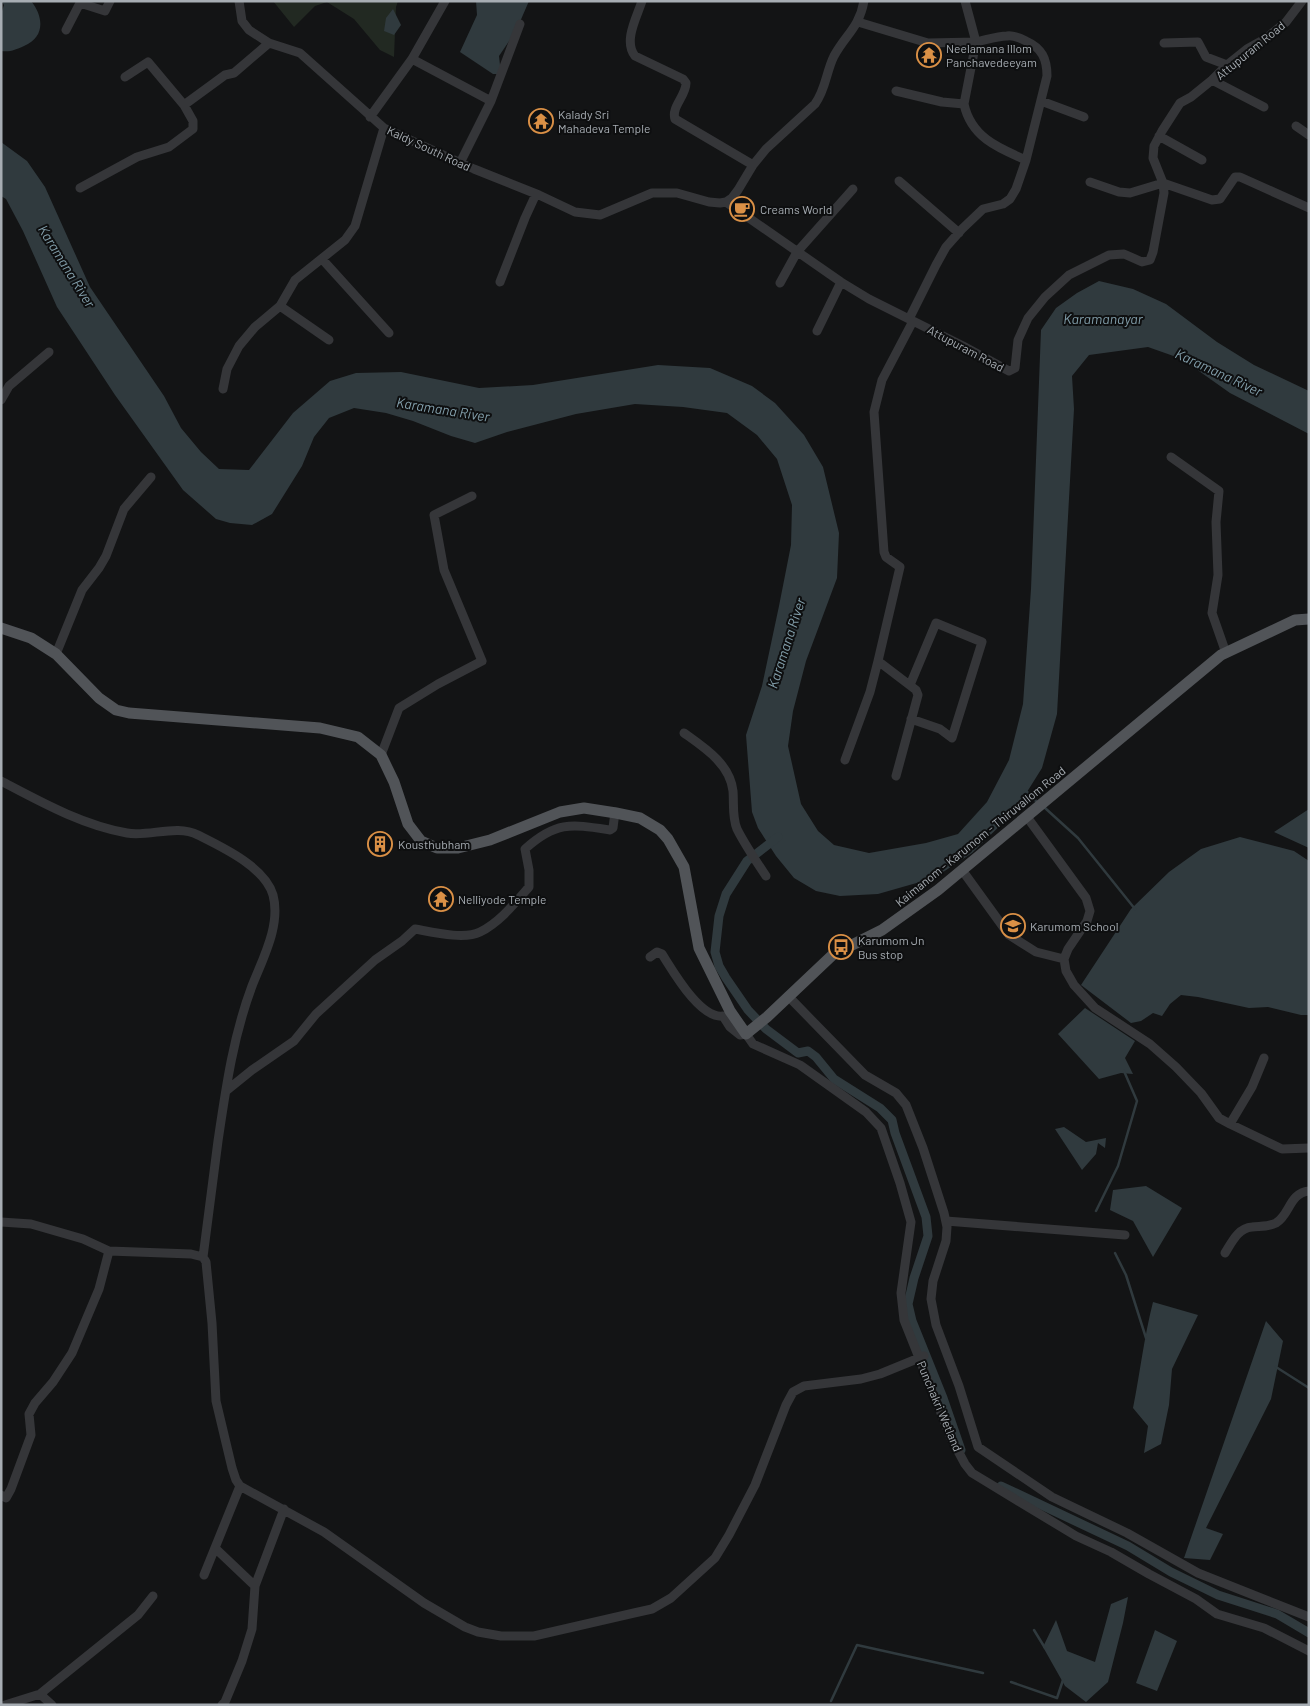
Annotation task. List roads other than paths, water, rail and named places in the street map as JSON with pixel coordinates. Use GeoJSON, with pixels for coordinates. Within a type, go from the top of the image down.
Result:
{"type":"FeatureCollection","features":[{"type":"Feature","properties":{"kind":"main road","name":"Kaimanom - Karumom - Thiruvallom Road"},"geometry":{"type":"LineString","coordinates":[[746,1034],[767,1017],[841,947],[852,945],[888,926],[962,870],[1226,653],[1295,620],[1309,619]]}},
{"type":"Feature","properties":{"kind":"main road"},"geometry":{"type":"LineString","coordinates":[[1,628],[31,638],[56,654],[99,698],[116,710],[129,713],[320,728],[358,737],[381,755],[394,782],[408,824],[421,841],[437,848],[458,848],[490,840],[560,812],[584,808],[615,812],[640,818],[660,830],[668,839],[684,867],[699,948],[730,1011],[746,1034]]}},
{"type":"Feature","properties":{"kind":"street"},"geometry":{"type":"LineString","coordinates":[[66,30],[80,2],[105,11],[110,1]]}},
{"type":"Feature","properties":{"kind":"street","name":"Kaldy South Road"},"geometry":{"type":"LineString","coordinates":[[239,1],[242,21],[249,30],[269,43],[300,53],[384,128],[575,212],[600,215],[652,193],[677,193],[709,202],[726,202]]}},
{"type":"Feature","properties":{"kind":"street"},"geometry":{"type":"LineString","coordinates":[[370,117],[412,59],[445,1]]}},
{"type":"Feature","properties":{"kind":"street"},"geometry":{"type":"LineString","coordinates":[[642,1],[633,28],[630,42],[631,51],[635,56],[683,79],[686,83],[685,93],[674,111],[675,119],[753,165]]}},
{"type":"Feature","properties":{"kind":"street"},"geometry":{"type":"LineString","coordinates":[[726,202],[732,198],[753,165],[766,149],[816,104],[822,96],[833,58],[858,22],[864,1]]}},
{"type":"Feature","properties":{"kind":"street"},"geometry":{"type":"LineString","coordinates":[[965,1],[976,42],[964,104],[971,124],[981,136],[997,147],[1026,160]]}},
{"type":"Feature","properties":{"kind":"street","name":"Attupuram Road"},"geometry":{"type":"LineString","coordinates":[[726,202],[841,282],[869,299],[1009,371],[1015,368],[1018,340],[1028,318],[1045,297],[1069,275],[1109,256],[1124,254],[1142,262],[1150,260],[1164,193],[1163,183],[1153,158],[1154,146],[1159,136],[1180,103],[1191,97],[1227,65],[1286,22],[1302,1]]}},
{"type":"Feature","properties":{"kind":"street"},"geometry":{"type":"LineString","coordinates":[[845,760],[870,692],[900,567],[886,557],[884,552],[874,412],[882,380],[936,264],[946,247],[983,209],[1003,204],[1010,199],[1016,189],[1026,160],[1047,76],[1047,64],[1043,54],[1034,45],[1020,38],[1008,35],[976,42],[928,43],[858,22]]}},
{"type":"Feature","properties":{"kind":"street"},"geometry":{"type":"LineString","coordinates":[[460,163],[491,100],[520,24]]}},
{"type":"Feature","properties":{"kind":"street"},"geometry":{"type":"LineString","coordinates":[[1164,43],[1198,42],[1206,56],[1227,65]]}},
{"type":"Feature","properties":{"kind":"street"},"geometry":{"type":"LineString","coordinates":[[184,105],[225,75],[234,73],[269,43]]}},
{"type":"Feature","properties":{"kind":"street"},"geometry":{"type":"LineString","coordinates":[[412,59],[491,100]]}},
{"type":"Feature","properties":{"kind":"street"},"geometry":{"type":"LineString","coordinates":[[80,188],[137,157],[169,147],[193,129],[194,121],[184,105],[148,62],[125,77]]}},
{"type":"Feature","properties":{"kind":"street"},"geometry":{"type":"LineString","coordinates":[[1212,80],[1264,107]]}},
{"type":"Feature","properties":{"kind":"street"},"geometry":{"type":"LineString","coordinates":[[896,90],[942,102],[964,104]]}},
{"type":"Feature","properties":{"kind":"street"},"geometry":{"type":"LineString","coordinates":[[1041,101],[1084,117]]}},
{"type":"Feature","properties":{"kind":"street"},"geometry":{"type":"LineString","coordinates":[[1296,126],[1309,135]]}},
{"type":"Feature","properties":{"kind":"street"},"geometry":{"type":"LineString","coordinates":[[223,388],[227,369],[239,346],[255,327],[280,306],[296,280],[346,240],[355,226],[384,128]]}},
{"type":"Feature","properties":{"kind":"street"},"geometry":{"type":"LineString","coordinates":[[1159,136],[1202,160]]}},
{"type":"Feature","properties":{"kind":"street"},"geometry":{"type":"LineString","coordinates":[[1090,182],[1119,192],[1130,193],[1163,183],[1212,200],[1220,199],[1235,177],[1240,177],[1309,208]]}},
{"type":"Feature","properties":{"kind":"street"},"geometry":{"type":"LineString","coordinates":[[899,181],[959,233]]}},
{"type":"Feature","properties":{"kind":"street"},"geometry":{"type":"LineString","coordinates":[[780,283],[797,252],[853,188]]}},
{"type":"Feature","properties":{"kind":"street"},"geometry":{"type":"LineString","coordinates":[[500,282],[536,194]]}},
{"type":"Feature","properties":{"kind":"street"},"geometry":{"type":"LineString","coordinates":[[322,259],[389,333]]}},
{"type":"Feature","properties":{"kind":"street"},"geometry":{"type":"LineString","coordinates":[[817,331],[841,282]]}},
{"type":"Feature","properties":{"kind":"street"},"geometry":{"type":"LineString","coordinates":[[280,306],[329,340]]}},
{"type":"Feature","properties":{"kind":"street"},"geometry":{"type":"LineString","coordinates":[[1,400],[9,386],[16,379],[50,352]]}},
{"type":"Feature","properties":{"kind":"street"},"geometry":{"type":"LineString","coordinates":[[1171,457],[1219,491],[1216,522],[1218,575],[1212,613],[1226,653]]}},
{"type":"Feature","properties":{"kind":"street"},"geometry":{"type":"LineString","coordinates":[[56,654],[82,590],[106,556],[124,509],[151,477]]}},
{"type":"Feature","properties":{"kind":"street"},"geometry":{"type":"LineString","coordinates":[[381,755],[399,708],[438,684],[482,661],[444,570],[434,515],[472,496]]}},
{"type":"Feature","properties":{"kind":"street"},"geometry":{"type":"LineString","coordinates":[[910,685],[936,623],[982,642],[956,740],[940,729],[911,719]]}},
{"type":"Feature","properties":{"kind":"street"},"geometry":{"type":"LineString","coordinates":[[878,661],[916,690],[918,695],[896,776]]}},
{"type":"Feature","properties":{"kind":"street"},"geometry":{"type":"LineString","coordinates":[[684,733],[707,750],[724,769],[732,789],[734,819],[737,829],[766,876]]}},
{"type":"Feature","properties":{"kind":"street"},"geometry":{"type":"LineString","coordinates":[[1,781],[40,801],[94,824],[128,834],[180,831],[196,833],[242,859],[266,881],[272,894],[274,909],[273,928],[242,1014],[231,1059],[203,1257],[206,1262],[211,1314],[216,1401],[232,1468],[240,1486],[324,1532],[424,1603],[465,1627],[478,1632],[500,1636],[534,1636],[634,1614],[652,1608],[672,1598],[715,1558],[729,1536],[755,1485],[786,1405],[793,1392],[804,1386],[861,1379],[922,1357]]}},
{"type":"Feature","properties":{"kind":"street"},"geometry":{"type":"LineString","coordinates":[[226,1091],[252,1070],[294,1041],[316,1014],[369,966],[415,929],[458,935],[480,933],[504,915],[529,887],[529,870],[525,849],[538,837],[558,827],[581,826],[610,830],[613,828],[615,812]]}},
{"type":"Feature","properties":{"kind":"street"},"geometry":{"type":"LineString","coordinates":[[1027,817],[1086,898],[1090,911],[1087,921],[1068,949],[1064,959],[1066,971],[1074,985],[1095,1008],[1150,1044],[1176,1067],[1195,1087],[1219,1118],[1282,1149],[1309,1148]]}},
{"type":"Feature","properties":{"kind":"street"},"geometry":{"type":"LineString","coordinates":[[962,870],[1009,935],[1036,952],[1064,959]]}},
{"type":"Feature","properties":{"kind":"street","name":"Punchakri Wetland"},"geometry":{"type":"LineString","coordinates":[[650,957],[657,952],[662,954],[689,995],[701,1007],[719,1017],[723,1016],[730,1027],[740,1035],[746,1034],[753,1044],[800,1065],[866,1112],[881,1128],[911,1222],[901,1293],[904,1320],[922,1357],[951,1438],[972,1473],[1076,1536],[1111,1552],[1196,1599],[1217,1614],[1264,1628],[1309,1651]]}},
{"type":"Feature","properties":{"kind":"street"},"geometry":{"type":"LineString","coordinates":[[788,996],[865,1076],[896,1093],[906,1105],[923,1148],[947,1227],[946,1241],[933,1281],[931,1299],[936,1325],[959,1386],[978,1447],[1052,1497],[1127,1533],[1198,1573],[1309,1616]]}},
{"type":"Feature","properties":{"kind":"street"},"geometry":{"type":"LineString","coordinates":[[1230,1124],[1252,1087],[1264,1058]]}},
{"type":"Feature","properties":{"kind":"street"},"geometry":{"type":"LineString","coordinates":[[1225,1253],[1241,1230],[1276,1222],[1295,1197],[1301,1192],[1309,1191]]}},
{"type":"Feature","properties":{"kind":"street"},"geometry":{"type":"LineString","coordinates":[[946,1220],[1125,1235]]}},
{"type":"Feature","properties":{"kind":"street"},"geometry":{"type":"LineString","coordinates":[[1,1222],[30,1224],[83,1239],[109,1250],[191,1254],[203,1257]]}},
{"type":"Feature","properties":{"kind":"street"},"geometry":{"type":"LineString","coordinates":[[1,1495],[6,1498],[11,1490],[31,1435],[28,1414],[53,1382],[72,1353],[99,1289],[109,1250]]}},
{"type":"Feature","properties":{"kind":"street"},"geometry":{"type":"LineString","coordinates":[[204,1575],[240,1486]]}},
{"type":"Feature","properties":{"kind":"street"},"geometry":{"type":"LineString","coordinates":[[222,1705],[236,1676],[252,1629],[256,1586],[284,1509]]}},
{"type":"Feature","properties":{"kind":"street"},"geometry":{"type":"LineString","coordinates":[[215,1548],[256,1586]]}},
{"type":"Feature","properties":{"kind":"street"},"geometry":{"type":"LineString","coordinates":[[5,1705],[40,1694],[138,1615],[153,1596]]}},
{"type":"Feature","properties":{"kind":"street"},"geometry":{"type":"LineString","coordinates":[[40,1694],[52,1705]]}},
{"type":"Feature","properties":{"kind":"water"},"geometry":{"type":"Polygon","coordinates":[[[1,1],[31,1],[38,14],[40,26],[39,32],[31,42],[13,50],[1,51],[1,14],[4,5],[1,1]]]}},
{"type":"Feature","properties":{"kind":"water"},"geometry":{"type":"Polygon","coordinates":[[[476,1],[529,1],[516,31],[499,56],[501,74],[493,74],[460,52],[477,15],[476,1]]]}},
{"type":"Feature","properties":{"kind":"water"},"geometry":{"type":"Polygon","coordinates":[[[393,9],[401,25],[394,35],[384,31],[386,18],[393,9]]]}},
{"type":"Feature","properties":{"kind":"water","name":"Karamanayar"},"geometry":{"type":"Polygon","coordinates":[[[1,142],[27,161],[45,187],[90,287],[164,396],[181,428],[201,452],[219,469],[249,470],[293,413],[330,381],[356,373],[401,372],[479,388],[533,385],[658,365],[710,368],[752,386],[775,403],[804,435],[823,467],[839,533],[837,578],[806,661],[793,711],[788,746],[801,804],[818,831],[834,845],[869,853],[926,843],[958,834],[987,802],[1009,760],[1023,704],[1031,589],[1041,330],[1056,308],[1077,293],[1099,281],[1133,289],[1166,304],[1217,342],[1254,365],[1309,391],[1309,434],[1230,393],[1182,359],[1148,347],[1089,355],[1072,376],[1074,409],[1057,714],[1042,768],[1015,811],[972,853],[934,878],[878,894],[840,896],[816,891],[794,878],[776,856],[758,828],[752,812],[746,735],[762,686],[779,606],[791,545],[792,505],[777,459],[757,435],[727,413],[683,407],[635,404],[576,414],[507,432],[475,443],[386,413],[354,408],[329,418],[314,437],[302,466],[272,514],[252,525],[230,523],[216,519],[183,490],[115,395],[57,307],[23,231],[6,199],[1,196],[1,142]]]}},
{"type":"Feature","properties":{"kind":"water"},"geometry":{"type":"Polygon","coordinates":[[[1309,809],[1309,848],[1274,832],[1309,809]]]}},
{"type":"Feature","properties":{"kind":"water"},"geometry":{"type":"Polygon","coordinates":[[[1240,837],[1294,851],[1309,861],[1309,1015],[1301,1015],[1268,1007],[1249,1008],[1181,995],[1170,1004],[1162,1016],[1153,1013],[1141,1021],[1131,1023],[1081,985],[1131,909],[1169,872],[1201,849],[1240,837]]]}},
{"type":"Feature","properties":{"kind":"water"},"geometry":{"type":"Polygon","coordinates":[[[1085,1008],[1135,1041],[1125,1058],[1133,1074],[1121,1073],[1099,1079],[1058,1034],[1085,1008]]]}},
{"type":"Feature","properties":{"kind":"water"},"geometry":{"type":"Polygon","coordinates":[[[1064,1127],[1086,1142],[1106,1138],[1105,1148],[1098,1143],[1096,1154],[1082,1170],[1055,1129],[1064,1127]]]}},
{"type":"Feature","properties":{"kind":"water"},"geometry":{"type":"Polygon","coordinates":[[[1146,1186],[1182,1208],[1153,1257],[1133,1221],[1110,1210],[1113,1190],[1146,1186]]]}},
{"type":"Feature","properties":{"kind":"water"},"geometry":{"type":"Polygon","coordinates":[[[1153,1302],[1198,1315],[1172,1369],[1169,1405],[1161,1444],[1144,1453],[1148,1426],[1133,1408],[1153,1302]]]}},
{"type":"Feature","properties":{"kind":"water"},"geometry":{"type":"Polygon","coordinates":[[[1266,1321],[1283,1341],[1271,1399],[1206,1528],[1223,1534],[1210,1560],[1184,1558],[1266,1321]]]}},
{"type":"Feature","properties":{"kind":"water"},"geometry":{"type":"Polygon","coordinates":[[[1128,1597],[1108,1682],[1086,1702],[1065,1686],[1043,1647],[1056,1620],[1067,1651],[1095,1662],[1111,1604],[1128,1597]]]}},
{"type":"Feature","properties":{"kind":"water"},"geometry":{"type":"Polygon","coordinates":[[[1155,1630],[1177,1641],[1157,1691],[1136,1683],[1155,1630]]]}},
{"type":"Feature","properties":{"kind":"waterway"},"geometry":{"type":"LineString","coordinates":[[1026,791],[1037,802]]}},
{"type":"Feature","properties":{"kind":"waterway"},"geometry":{"type":"LineString","coordinates":[[1045,808],[1078,838],[1135,909]]}},
{"type":"Feature","properties":{"kind":"waterway"},"geometry":{"type":"LineString","coordinates":[[778,837],[747,861],[726,894],[719,916],[715,952],[719,966],[748,1010],[766,1029],[798,1053],[808,1051],[816,1057],[834,1079],[880,1108],[892,1120],[926,1217],[928,1236],[914,1278],[908,1304],[912,1321],[943,1398],[961,1450]]}},
{"type":"Feature","properties":{"kind":"waterway"},"geometry":{"type":"LineString","coordinates":[[1096,1211],[1118,1166],[1137,1101],[1124,1071]]}},
{"type":"Feature","properties":{"kind":"waterway"},"geometry":{"type":"LineString","coordinates":[[1115,1253],[1126,1275],[1146,1338]]}},
{"type":"Feature","properties":{"kind":"waterway"},"geometry":{"type":"LineString","coordinates":[[1276,1367],[1309,1388]]}},
{"type":"Feature","properties":{"kind":"waterway"},"geometry":{"type":"LineString","coordinates":[[1001,1486],[1128,1546],[1171,1572],[1218,1595],[1277,1614],[1309,1633]]}},
{"type":"Feature","properties":{"kind":"waterway"},"geometry":{"type":"LineString","coordinates":[[1034,1630],[1045,1648]]}},
{"type":"Feature","properties":{"kind":"waterway"},"geometry":{"type":"LineString","coordinates":[[831,1701],[857,1645],[983,1673]]}},
{"type":"Feature","properties":{"kind":"waterway"},"geometry":{"type":"LineString","coordinates":[[1011,1682],[1057,1698],[1063,1680]]}},
{"type":"Feature","properties":{"kind":"place","name":"Neelamana Illom Panchavedeeyam"},"geometry":{"type":"Point","coordinates":[929,55]}},
{"type":"Feature","properties":{"kind":"place","name":"Kalady Sri Mahadeva Temple"},"geometry":{"type":"Point","coordinates":[541,121]}},
{"type":"Feature","properties":{"kind":"place","name":"Creams World"},"geometry":{"type":"Point","coordinates":[742,209]}},
{"type":"Feature","properties":{"kind":"place","name":"Kousthubham"},"geometry":{"type":"Point","coordinates":[380,844]}},
{"type":"Feature","properties":{"kind":"place","name":"Nelliyode Temple"},"geometry":{"type":"Point","coordinates":[441,899]}},
{"type":"Feature","properties":{"kind":"place","name":"Karumom School"},"geometry":{"type":"Point","coordinates":[1013,926]}},
{"type":"Feature","properties":{"kind":"place","name":"Karumom Jn Bus stop"},"geometry":{"type":"Point","coordinates":[841,947]}},
{"type":"Feature","properties":{"kind":"water label","name":"Karamana River"},"geometry":{"type":"Point","coordinates":[67,266]}},
{"type":"Feature","properties":{"kind":"water label","name":"Karamana River"},"geometry":{"type":"Point","coordinates":[1219,372]}},
{"type":"Feature","properties":{"kind":"water label","name":"Karamana River"},"geometry":{"type":"Point","coordinates":[443,409]}},
{"type":"Feature","properties":{"kind":"water label","name":"Karamana River"},"geometry":{"type":"Point","coordinates":[786,643]}}]}
